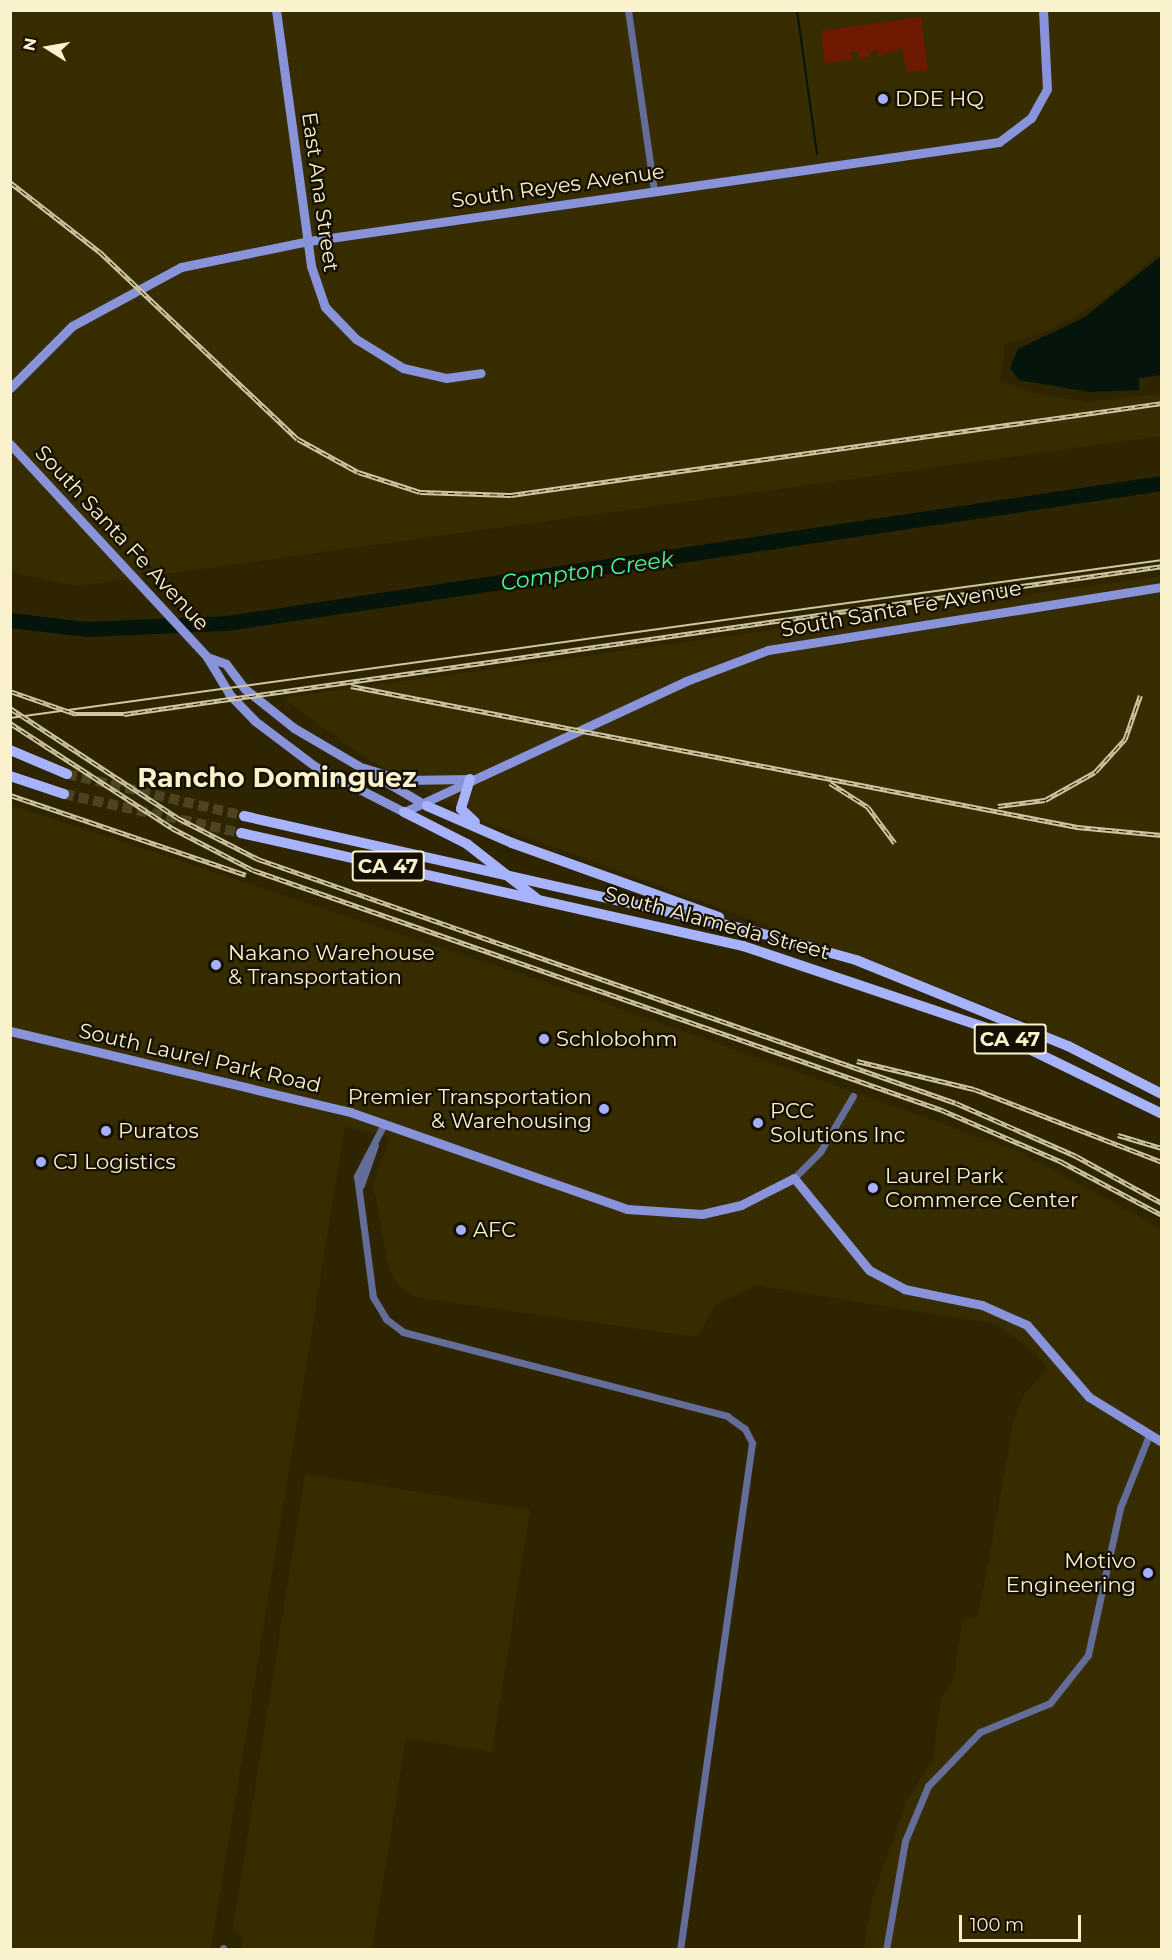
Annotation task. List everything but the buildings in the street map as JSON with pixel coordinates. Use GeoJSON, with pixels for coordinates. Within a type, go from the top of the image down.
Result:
{"type":"FeatureCollection","features":[{"type":"Feature","properties":{"kind":"main road"},"geometry":{"type":"LineString","coordinates":[[10,750],[67,774]]}},
{"type":"Feature","properties":{"kind":"main road"},"geometry":{"type":"LineString","coordinates":[[10,776],[64,794]]}},
{"type":"Feature","properties":{"kind":"main road"},"geometry":{"type":"LineString","coordinates":[[470,779],[461,803],[464,814],[512,843]]}},
{"type":"Feature","properties":{"kind":"main road"},"geometry":{"type":"LineString","coordinates":[[427,806],[512,843],[749,930]]}},
{"type":"Feature","properties":{"kind":"main road"},"geometry":{"type":"LineString","coordinates":[[404,812],[510,874],[536,898]]}},
{"type":"Feature","properties":{"kind":"main road","name":"South Alameda Street"},"geometry":{"type":"LineString","coordinates":[[244,816],[510,874],[749,930],[856,960],[981,1008],[1161,1094]]}},
{"type":"Feature","properties":{"kind":"main road","name":"South Alameda Street"},"geometry":{"type":"LineString","coordinates":[[241,833],[743,946],[891,993],[984,1027],[1161,1114]]}},
{"type":"Feature","properties":{"kind":"street","name":"East Ana Street"},"geometry":{"type":"LineString","coordinates":[[276,10],[319,296],[356,339],[417,372],[446,378],[481,373]]}},
{"type":"Feature","properties":{"kind":"street"},"geometry":{"type":"LineString","coordinates":[[628,10],[654,190]]}},
{"type":"Feature","properties":{"kind":"street","name":"South Reyes Avenue"},"geometry":{"type":"LineString","coordinates":[[10,388],[72,326],[137,287],[181,267],[309,241],[999,142],[1031,118],[1047,89],[1043,10]]}},
{"type":"Feature","properties":{"kind":"street","name":"South Santa Fe Avenue"},"geometry":{"type":"LineString","coordinates":[[10,444],[146,588],[207,657],[230,695],[283,745],[404,812],[427,806],[470,779],[686,681],[768,650],[1161,586]]}},
{"type":"Feature","properties":{"kind":"street","name":"South Santa Fe Avenue"},"geometry":{"type":"LineString","coordinates":[[207,657],[226,664],[245,689],[294,728],[350,765],[427,806]]}},
{"type":"Feature","properties":{"kind":"street"},"geometry":{"type":"LineString","coordinates":[[283,745],[294,728]]}},
{"type":"Feature","properties":{"kind":"street"},"geometry":{"type":"LineString","coordinates":[[350,765],[403,780],[470,779]]}},
{"type":"Feature","properties":{"kind":"street","name":"South Laurel Park Road"},"geometry":{"type":"LineString","coordinates":[[10,1031],[384,1124],[627,1209],[666,1216],[741,1205],[794,1178],[820,1152],[853,1096]]}},
{"type":"Feature","properties":{"kind":"street"},"geometry":{"type":"LineString","coordinates":[[384,1124],[361,1185],[373,1297],[403,1332],[727,1416],[745,1430],[752,1443],[680,1950]]}},
{"type":"Feature","properties":{"kind":"street"},"geometry":{"type":"LineString","coordinates":[[794,1178],[869,1269],[904,1289],[982,1305],[1027,1325],[1089,1396],[1161,1442]]}},
{"type":"Feature","properties":{"kind":"street"},"geometry":{"type":"LineString","coordinates":[[886,1950],[905,1841],[928,1786],[980,1732],[1050,1703],[1088,1655],[1120,1508],[1149,1435]]}},
{"type":"Feature","properties":{"kind":"shaded area"},"geometry":{"type":"Polygon","coordinates":[[[11,11],[1161,11],[1161,252],[1102,300],[1052,329],[1005,344],[1000,381],[1034,393],[1088,402],[1161,394],[1161,436],[77,586],[11,572],[11,11]]]}},
{"type":"Feature","properties":{"kind":"shaded area"},"geometry":{"type":"Polygon","coordinates":[[[921,17],[928,70],[907,72],[902,48],[878,56],[877,50],[870,51],[870,57],[859,59],[858,51],[851,52],[852,60],[825,63],[821,31],[921,17]]]}},
{"type":"Feature","properties":{"kind":"shaded area"},"geometry":{"type":"Polygon","coordinates":[[[1161,256],[1161,375],[1139,378],[1139,390],[1089,392],[1019,380],[1010,368],[1018,349],[1085,317],[1161,256]]]}},
{"type":"Feature","properties":{"kind":"shaded area"},"geometry":{"type":"Polygon","coordinates":[[[1161,576],[1161,1088],[1029,1022],[486,822],[361,755],[283,698],[1161,576]]]}},
{"type":"Feature","properties":{"kind":"shaded area"},"geometry":{"type":"Polygon","coordinates":[[[11,805],[542,981],[1018,1151],[1161,1229],[1161,1949],[864,1949],[871,1904],[906,1802],[933,1759],[941,1699],[953,1681],[963,1619],[978,1617],[1014,1420],[1024,1394],[1048,1369],[1034,1352],[996,1324],[755,1285],[716,1304],[697,1337],[415,1297],[397,1284],[389,1267],[373,1184],[390,1138],[345,1127],[211,1949],[11,1950],[11,805]]]}},
{"type":"Feature","properties":{"kind":"shaded area"},"geometry":{"type":"Polygon","coordinates":[[[305,1474],[530,1510],[492,1752],[406,1738],[372,1949],[241,1949],[243,1939],[233,1928],[305,1474]]]}},
{"type":"Feature","properties":{"kind":"waterway"},"geometry":{"type":"LineString","coordinates":[[797,10],[817,154]]}},
{"type":"Feature","properties":{"kind":"waterway","name":"Compton Creek"},"geometry":{"type":"LineString","coordinates":[[10,620],[87,629],[227,623],[1162,483]]}},
{"type":"Feature","properties":{"kind":"tunnel"},"geometry":{"type":"LineString","coordinates":[[67,774],[244,816]]}},
{"type":"Feature","properties":{"kind":"tunnel"},"geometry":{"type":"LineString","coordinates":[[64,794],[241,833]]}},
{"type":"Feature","properties":{"kind":"tram line"},"geometry":{"type":"LineString","coordinates":[[10,718],[1162,560]]}},
{"type":"Feature","properties":{"kind":"railway"},"geometry":{"type":"LineString","coordinates":[[10,182],[100,252],[298,439],[358,472],[420,492],[511,495],[1162,403]]}},
{"type":"Feature","properties":{"kind":"railway"},"geometry":{"type":"LineString","coordinates":[[10,691],[76,714],[124,714],[1162,566]]}},
{"type":"Feature","properties":{"kind":"railway"},"geometry":{"type":"LineString","coordinates":[[351,686],[1077,827],[1162,835]]}},
{"type":"Feature","properties":{"kind":"railway"},"geometry":{"type":"LineString","coordinates":[[998,806],[1045,800],[1095,772],[1125,739],[1140,696]]}},
{"type":"Feature","properties":{"kind":"railway"},"geometry":{"type":"LineString","coordinates":[[10,708],[178,818],[258,859],[956,1103],[1076,1156],[1162,1203]]}},
{"type":"Feature","properties":{"kind":"railway"},"geometry":{"type":"LineString","coordinates":[[10,723],[172,828],[253,870],[942,1110],[1062,1162],[1162,1215]]}},
{"type":"Feature","properties":{"kind":"railway"},"geometry":{"type":"LineString","coordinates":[[830,783],[868,807],[895,843]]}},
{"type":"Feature","properties":{"kind":"railway"},"geometry":{"type":"LineString","coordinates":[[10,795],[246,875]]}},
{"type":"Feature","properties":{"kind":"railway"},"geometry":{"type":"LineString","coordinates":[[857,1061],[974,1089],[1162,1162]]}},
{"type":"Feature","properties":{"kind":"railway"},"geometry":{"type":"LineString","coordinates":[[1118,1135],[1162,1148]]}},
{"type":"Feature","properties":{"kind":"place","name":"DDE HQ"},"geometry":{"type":"Point","coordinates":[883,99]}},
{"type":"Feature","properties":{"kind":"place","name":"Nakano Warehouse & Transportation"},"geometry":{"type":"Point","coordinates":[216,965]}},
{"type":"Feature","properties":{"kind":"place","name":"Schlobohm"},"geometry":{"type":"Point","coordinates":[544,1039]}},
{"type":"Feature","properties":{"kind":"place","name":"Premier Transportation & Warehousing"},"geometry":{"type":"Point","coordinates":[604,1109]}},
{"type":"Feature","properties":{"kind":"place","name":"PCC Solutions Inc"},"geometry":{"type":"Point","coordinates":[758,1123]}},
{"type":"Feature","properties":{"kind":"place","name":"Puratos"},"geometry":{"type":"Point","coordinates":[106,1131]}},
{"type":"Feature","properties":{"kind":"place","name":"CJ Logistics"},"geometry":{"type":"Point","coordinates":[41,1162]}},
{"type":"Feature","properties":{"kind":"place","name":"Laurel Park Commerce Center"},"geometry":{"type":"Point","coordinates":[873,1188]}},
{"type":"Feature","properties":{"kind":"place","name":"AFC"},"geometry":{"type":"Point","coordinates":[461,1230]}},
{"type":"Feature","properties":{"kind":"place","name":"Motivo Engineering"},"geometry":{"type":"Point","coordinates":[1148,1573]}},
{"type":"Feature","properties":{"kind":"district","name":"Rancho Dominguez"},"geometry":{"type":"Point","coordinates":[277,778]}}]}
